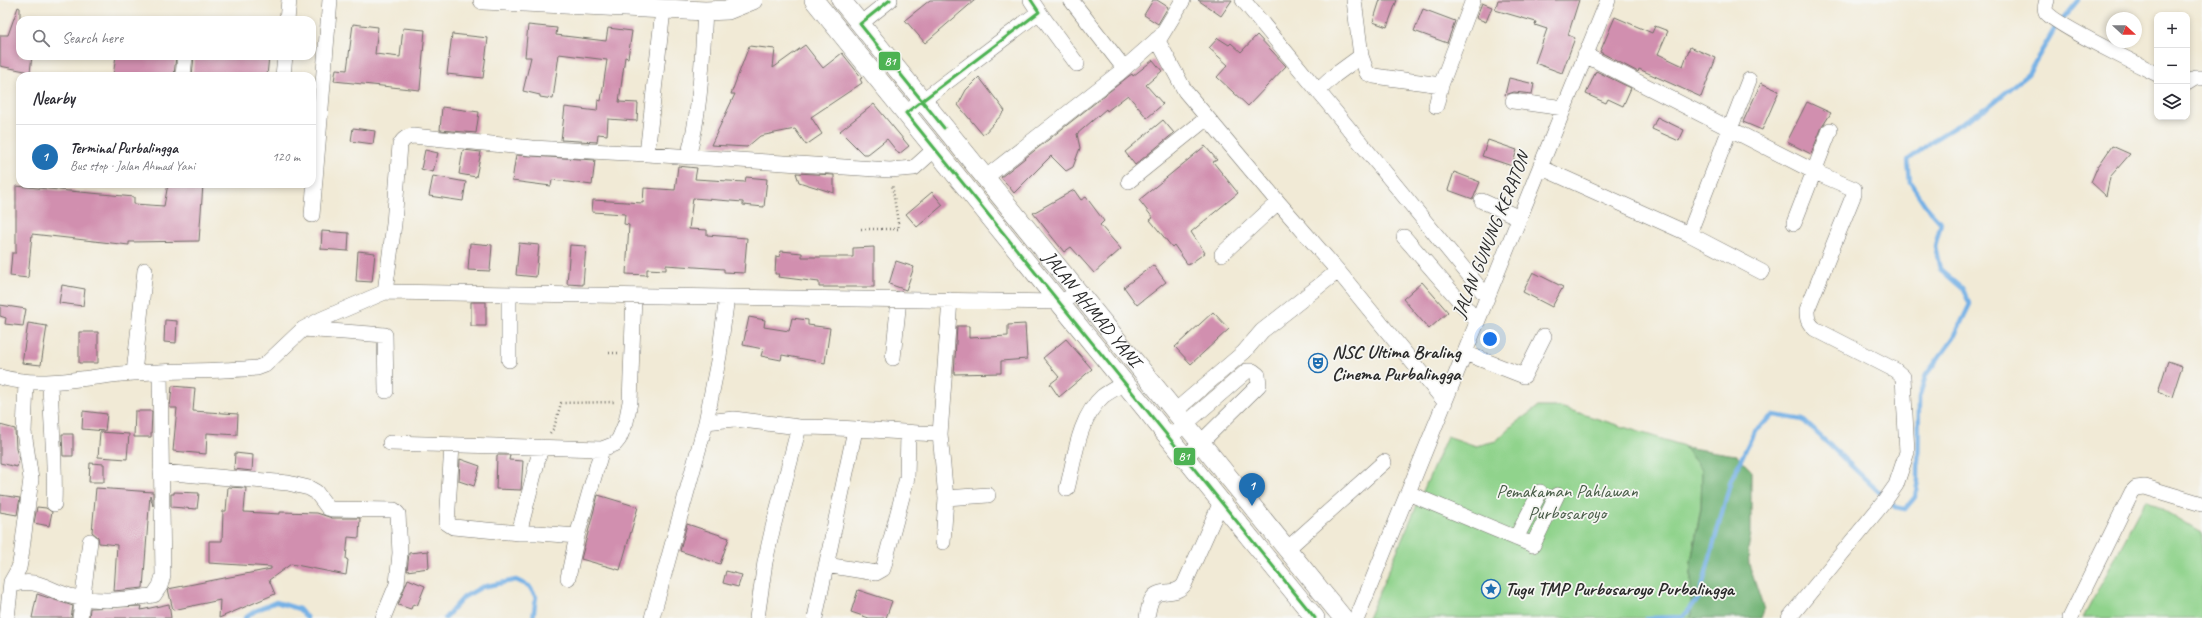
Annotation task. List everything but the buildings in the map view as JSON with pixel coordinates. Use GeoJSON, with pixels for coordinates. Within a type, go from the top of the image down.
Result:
{"type":"FeatureCollection","features":[{"type":"Feature","properties":{"kind":"main road"},"geometry":{"type":"LineString","coordinates":[[483,0],[591,3],[663,10],[706,11],[728,10],[753,0]]}},
{"type":"Feature","properties":{"kind":"main road","name":"JALAN AHMAD YANI"},"geometry":{"type":"LineString","coordinates":[[814,0],[1315,618]]}},
{"type":"Feature","properties":{"kind":"main road","name":"JALAN AHMAD YANI"},"geometry":{"type":"LineString","coordinates":[[840,0],[1077,294],[1180,417],[1343,618]]}},
{"type":"Feature","properties":{"kind":"street"},"geometry":{"type":"LineString","coordinates":[[287,16],[289,0]]}},
{"type":"Feature","properties":{"kind":"street"},"geometry":{"type":"LineString","coordinates":[[316,167],[330,0]]}},
{"type":"Feature","properties":{"kind":"street"},"geometry":{"type":"LineString","coordinates":[[860,24],[890,0]]}},
{"type":"Feature","properties":{"kind":"street"},"geometry":{"type":"LineString","coordinates":[[1071,0],[1124,68]]}},
{"type":"Feature","properties":{"kind":"street"},"geometry":{"type":"LineString","coordinates":[[985,178],[1157,40],[1183,0]]}},
{"type":"Feature","properties":{"kind":"street"},"geometry":{"type":"LineString","coordinates":[[1243,0],[1487,297]]}},
{"type":"Feature","properties":{"kind":"street"},"geometry":{"type":"LineString","coordinates":[[1354,0],[1361,56],[1367,73],[1374,76],[1440,85]]}},
{"type":"Feature","properties":{"kind":"street"},"geometry":{"type":"LineString","coordinates":[[1436,106],[1440,85],[1473,0]]}},
{"type":"Feature","properties":{"kind":"street","name":"JALAN GUNUNG KERATON"},"geometry":{"type":"LineString","coordinates":[[1357,618],[1608,0]]}},
{"type":"Feature","properties":{"kind":"street"},"geometry":{"type":"LineString","coordinates":[[906,113],[1035,6],[1077,64]]}},
{"type":"Feature","properties":{"kind":"street"},"geometry":{"type":"LineString","coordinates":[[2047,7],[2074,31],[2154,72]]}},
{"type":"Feature","properties":{"kind":"street"},"geometry":{"type":"LineString","coordinates":[[647,154],[663,10]]}},
{"type":"Feature","properties":{"kind":"street"},"geometry":{"type":"LineString","coordinates":[[688,157],[694,136],[698,104],[706,11]]}},
{"type":"Feature","properties":{"kind":"street"},"geometry":{"type":"LineString","coordinates":[[1157,40],[1185,91],[1338,271],[1445,402]]}},
{"type":"Feature","properties":{"kind":"street"},"geometry":{"type":"LineString","coordinates":[[1585,55],[1815,172],[1852,187],[1854,191],[1807,310],[1808,321],[1815,329],[1896,370],[1903,377],[1907,452],[1896,485],[1793,617]]}},
{"type":"Feature","properties":{"kind":"street"},"geometry":{"type":"LineString","coordinates":[[1318,91],[1335,75],[1361,56]]}},
{"type":"Feature","properties":{"kind":"street"},"geometry":{"type":"LineString","coordinates":[[184,72],[185,60]]}},
{"type":"Feature","properties":{"kind":"street"},"geometry":{"type":"LineString","coordinates":[[283,72],[285,60]]}},
{"type":"Feature","properties":{"kind":"street"},"geometry":{"type":"LineString","coordinates":[[2190,81],[2195,78],[2202,78]]}},
{"type":"Feature","properties":{"kind":"street"},"geometry":{"type":"LineString","coordinates":[[1689,234],[1731,129],[1748,80]]}},
{"type":"Feature","properties":{"kind":"street"},"geometry":{"type":"LineString","coordinates":[[1513,101],[1564,108]]}},
{"type":"Feature","properties":{"kind":"street"},"geometry":{"type":"LineString","coordinates":[[1129,181],[1207,118]]}},
{"type":"Feature","properties":{"kind":"street"},"geometry":{"type":"LineString","coordinates":[[1794,223],[1830,130]]}},
{"type":"Feature","properties":{"kind":"street"},"geometry":{"type":"LineString","coordinates":[[385,292],[394,224],[400,145],[406,137],[532,148],[890,170],[914,168],[935,149]]}},
{"type":"Feature","properties":{"kind":"street"},"geometry":{"type":"LineString","coordinates":[[1540,167],[1689,234],[1762,272]]}},
{"type":"Feature","properties":{"kind":"street"},"geometry":{"type":"LineString","coordinates":[[312,215],[314,188]]}},
{"type":"Feature","properties":{"kind":"street"},"geometry":{"type":"LineString","coordinates":[[1482,201],[1520,218]]}},
{"type":"Feature","properties":{"kind":"street"},"geometry":{"type":"LineString","coordinates":[[1222,254],[1278,202]]}},
{"type":"Feature","properties":{"kind":"street"},"geometry":{"type":"LineString","coordinates":[[1404,237],[1477,321]]}},
{"type":"Feature","properties":{"kind":"street"},"geometry":{"type":"LineString","coordinates":[[134,373],[145,270]]}},
{"type":"Feature","properties":{"kind":"street"},"geometry":{"type":"LineString","coordinates":[[1169,438],[1180,417],[1244,352],[1262,331],[1338,271]]}},
{"type":"Feature","properties":{"kind":"street"},"geometry":{"type":"LineString","coordinates":[[0,377],[26,382],[50,382],[134,373],[257,368],[265,366],[303,329],[322,319],[385,292],[1059,302],[1077,294]]}},
{"type":"Feature","properties":{"kind":"street"},"geometry":{"type":"LineString","coordinates":[[509,294],[509,360]]}},
{"type":"Feature","properties":{"kind":"street"},"geometry":{"type":"LineString","coordinates":[[390,443],[452,446],[602,448],[615,444],[619,439],[626,422],[630,402],[634,296]]}},
{"type":"Feature","properties":{"kind":"street"},"geometry":{"type":"LineString","coordinates":[[652,618],[706,422],[719,356],[727,297]]}},
{"type":"Feature","properties":{"kind":"street"},"geometry":{"type":"LineString","coordinates":[[893,358],[899,299]]}},
{"type":"Feature","properties":{"kind":"street"},"geometry":{"type":"LineString","coordinates":[[943,542],[946,498],[940,434],[950,300]]}},
{"type":"Feature","properties":{"kind":"street"},"geometry":{"type":"LineString","coordinates":[[303,329],[385,335],[386,391]]}},
{"type":"Feature","properties":{"kind":"street"},"geometry":{"type":"LineString","coordinates":[[1465,353],[1524,376],[1544,336]]}},
{"type":"Feature","properties":{"kind":"street"},"geometry":{"type":"LineString","coordinates":[[1180,417],[1246,371],[1253,371],[1258,374],[1260,385],[1185,458]]}},
{"type":"Feature","properties":{"kind":"street"},"geometry":{"type":"LineString","coordinates":[[11,585],[26,581],[41,584],[70,596],[83,598],[138,598],[154,595],[160,586],[163,576],[160,372]]}},
{"type":"Feature","properties":{"kind":"street"},"geometry":{"type":"LineString","coordinates":[[6,618],[11,585],[21,557],[31,479],[24,432],[26,382]]}},
{"type":"Feature","properties":{"kind":"street"},"geometry":{"type":"LineString","coordinates":[[50,382],[51,430],[56,472],[54,504]]}},
{"type":"Feature","properties":{"kind":"street"},"geometry":{"type":"LineString","coordinates":[[1067,489],[1081,431],[1088,414],[1103,396],[1124,383]]}},
{"type":"Feature","properties":{"kind":"street"},"geometry":{"type":"LineString","coordinates":[[706,422],[734,419],[799,427],[834,427],[855,430],[940,434]]}},
{"type":"Feature","properties":{"kind":"street"},"geometry":{"type":"LineString","coordinates":[[757,618],[765,562],[799,427]]}},
{"type":"Feature","properties":{"kind":"street"},"geometry":{"type":"LineString","coordinates":[[815,618],[855,430]]}},
{"type":"Feature","properties":{"kind":"street"},"geometry":{"type":"LineString","coordinates":[[826,565],[876,572],[883,569],[907,478],[908,433]]}},
{"type":"Feature","properties":{"kind":"street"},"geometry":{"type":"LineString","coordinates":[[452,446],[447,523],[453,527],[519,533],[577,536]]}},
{"type":"Feature","properties":{"kind":"street"},"geometry":{"type":"LineString","coordinates":[[519,533],[540,447]]}},
{"type":"Feature","properties":{"kind":"street"},"geometry":{"type":"LineString","coordinates":[[568,578],[577,536],[602,448]]}},
{"type":"Feature","properties":{"kind":"street"},"geometry":{"type":"LineString","coordinates":[[1287,549],[1384,462]]}},
{"type":"Feature","properties":{"kind":"street"},"geometry":{"type":"LineString","coordinates":[[161,472],[288,483],[309,488],[316,492],[328,508],[394,510],[398,514],[398,584],[383,618]]}},
{"type":"Feature","properties":{"kind":"street"},"geometry":{"type":"LineString","coordinates":[[2070,618],[2132,492],[2136,488],[2145,488],[2202,504]]}},
{"type":"Feature","properties":{"kind":"street"},"geometry":{"type":"LineString","coordinates":[[1516,538],[1540,492]]}},
{"type":"Feature","properties":{"kind":"street"},"geometry":{"type":"LineString","coordinates":[[1408,493],[1534,544],[1557,494]]}},
{"type":"Feature","properties":{"kind":"street"},"geometry":{"type":"LineString","coordinates":[[946,498],[988,495]]}},
{"type":"Feature","properties":{"kind":"street"},"geometry":{"type":"LineString","coordinates":[[1146,618],[1152,599],[1157,594],[1175,592],[1184,585],[1221,502]]}},
{"type":"Feature","properties":{"kind":"street"},"geometry":{"type":"LineString","coordinates":[[80,618],[90,541]]}},
{"type":"Feature","properties":{"kind":"path"},"geometry":{"type":"LineString","coordinates":[[860,229],[899,228],[890,170]]}},
{"type":"Feature","properties":{"kind":"path"},"geometry":{"type":"LineString","coordinates":[[540,447],[554,428],[561,403],[630,402]]}},
{"type":"Feature","properties":{"kind":"green space","name":"Pemakaman Pahlawan Purbosaroyo"},"geometry":{"type":"Polygon","coordinates":[[[1538,407],[1560,407],[1684,446],[1702,470],[1701,507],[1691,562],[1691,618],[1368,618],[1447,436],[1476,446],[1496,441],[1514,424],[1538,407]]]}},
{"type":"Feature","properties":{"kind":"green space"},"geometry":{"type":"Polygon","coordinates":[[[1684,447],[1736,455],[1751,470],[1751,533],[1748,550],[1749,564],[1764,610],[1761,618],[1691,618],[1691,562],[1701,509],[1702,470],[1684,447]]]}},
{"type":"Feature","properties":{"kind":"green space"},"geometry":{"type":"Polygon","coordinates":[[[2146,500],[2202,533],[2202,618],[2083,618],[2146,500]]]}},
{"type":"Feature","properties":{"kind":"waterway"},"geometry":{"type":"LineString","coordinates":[[1647,618],[1683,617],[1699,598],[1731,480],[1755,430],[1774,415],[1803,420],[1895,507],[1905,509],[1915,497],[1918,480],[1919,397],[1926,375],[1954,337],[1970,304],[1962,288],[1940,269],[1935,246],[1941,223],[1925,205],[1910,182],[1908,160],[1935,139],[1988,107],[2028,74],[2055,28],[2078,0]]}},
{"type":"Feature","properties":{"kind":"waterway"},"geometry":{"type":"LineString","coordinates":[[445,618],[464,597],[482,587],[516,580],[529,586],[536,597],[533,618]]}},
{"type":"Feature","properties":{"kind":"waterway"},"geometry":{"type":"LineString","coordinates":[[245,618],[255,611],[276,602],[299,609],[307,618]]}},
{"type":"Feature","properties":{"kind":"transit line","name":"B1"},"geometry":{"type":"LineString","coordinates":[[890,0],[860,24],[944,128]]}},
{"type":"Feature","properties":{"kind":"transit line","name":"B1"},"geometry":{"type":"LineString","coordinates":[[1031,0],[1039,12],[906,113],[1315,618]]}},
{"type":"Feature","properties":{"kind":"place","name":"NSC Ultima Braling Cinema Purbalingga"},"geometry":{"type":"Point","coordinates":[1318,363]}},
{"type":"Feature","properties":{"kind":"place","name":"Terminal Purbalingga"},"geometry":{"type":"Point","coordinates":[1252,506]}},
{"type":"Feature","properties":{"kind":"place","name":"Tugu TMP Purbosaroyo Purbalingga"},"geometry":{"type":"Point","coordinates":[1491,589]}}]}
